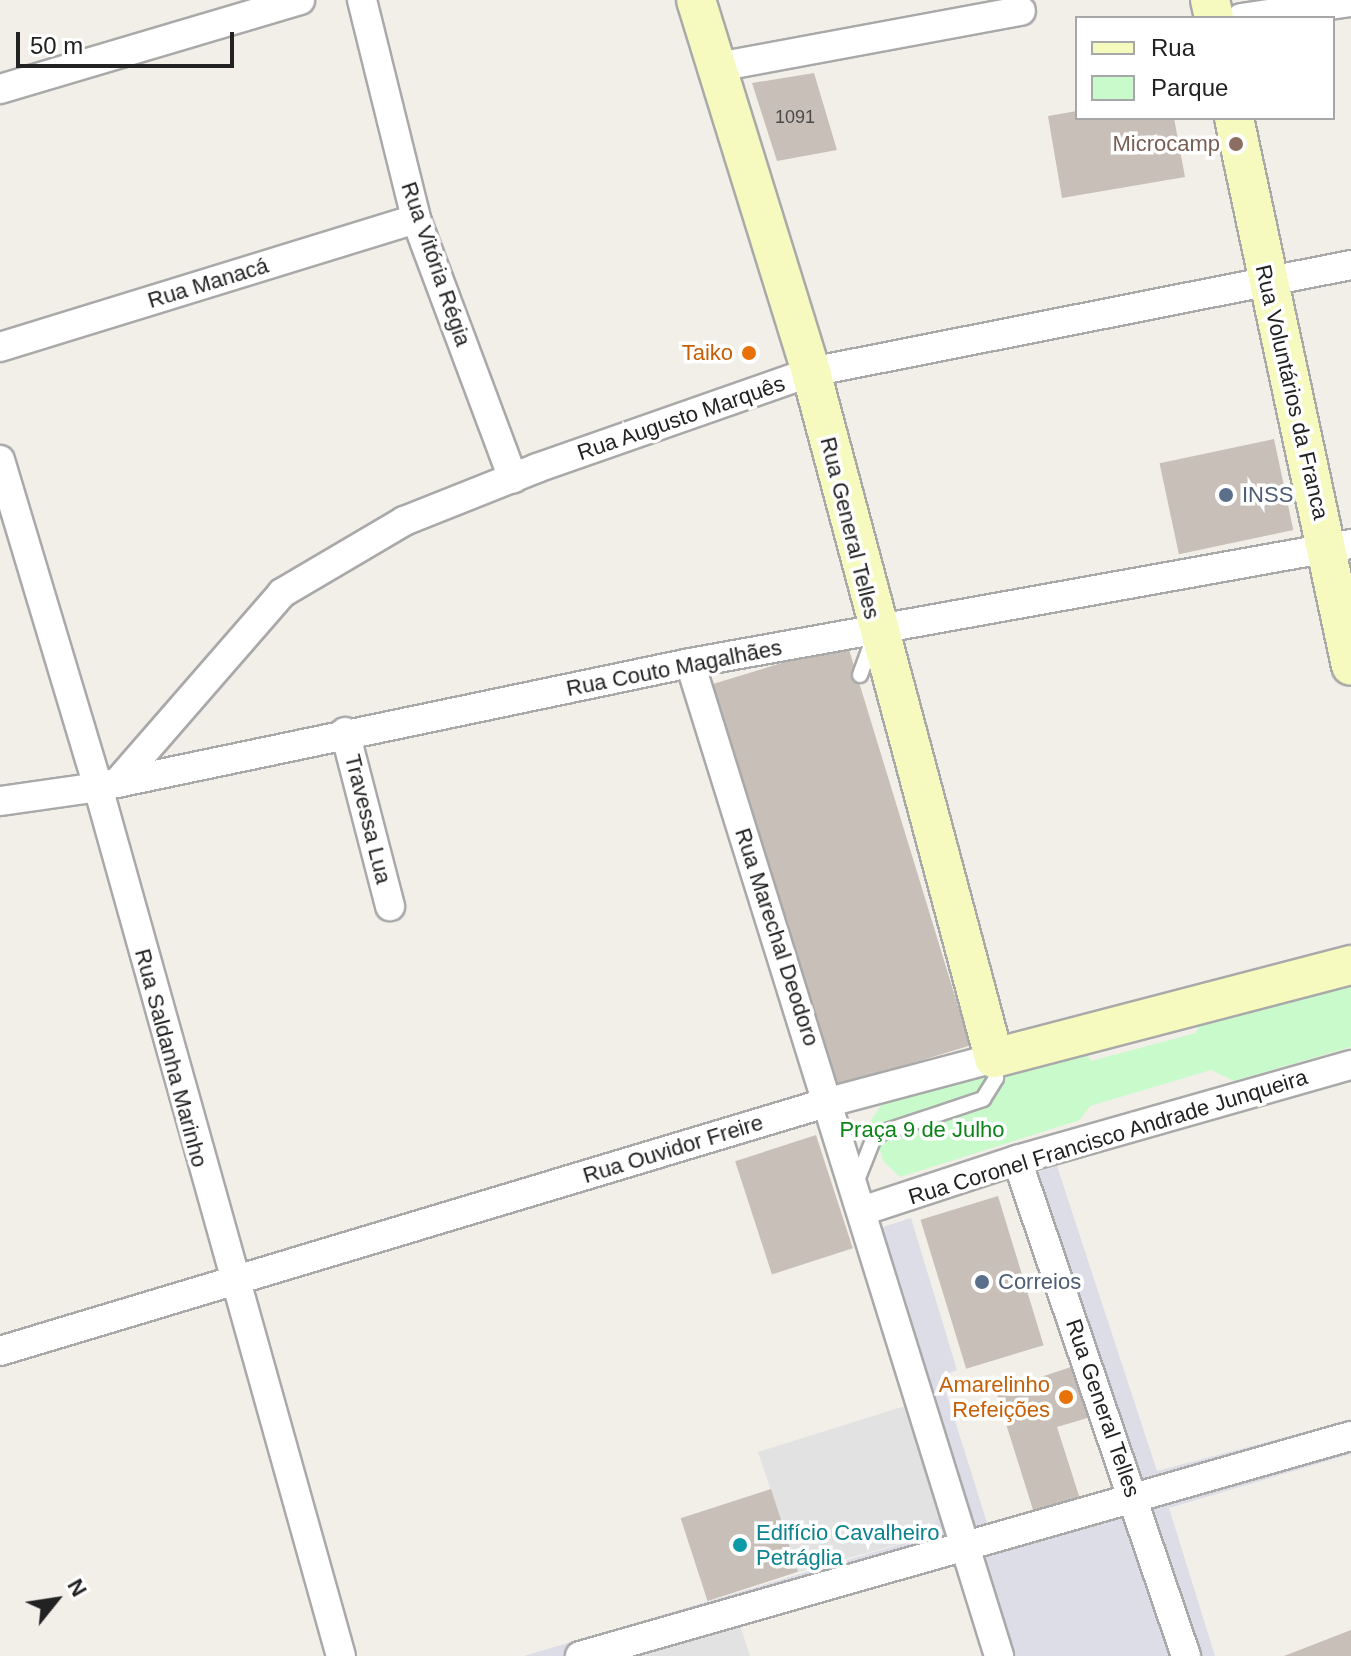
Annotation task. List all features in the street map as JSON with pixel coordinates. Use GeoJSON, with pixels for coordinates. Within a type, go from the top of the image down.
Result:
{"type":"FeatureCollection","features":[{"type":"Feature","properties":{"kind":"street"},"geometry":{"type":"LineString","coordinates":[[0,89],[300,0]]}},
{"type":"Feature","properties":{"kind":"street","name":"Rua Vitória Régia"},"geometry":{"type":"LineString","coordinates":[[362,0],[416,219],[513,478]]}},
{"type":"Feature","properties":{"kind":"street","name":"Rua General Telles"},"geometry":{"type":"LineString","coordinates":[[696,0],[811,372],[876,631],[994,1058]]}},
{"type":"Feature","properties":{"kind":"street"},"geometry":{"type":"LineString","coordinates":[[1255,16],[1351,2]]}},
{"type":"Feature","properties":{"kind":"street"},"geometry":{"type":"LineString","coordinates":[[718,67],[1021,11]]}},
{"type":"Feature","properties":{"kind":"street","name":"Rua Voluntários da Franca"},"geometry":{"type":"LineString","coordinates":[[1234,120],[1267,283],[1339,546],[1351,666]]}},
{"type":"Feature","properties":{"kind":"street","name":"Rua Manacá"},"geometry":{"type":"LineString","coordinates":[[0,347],[416,219]]}},
{"type":"Feature","properties":{"kind":"street","name":"Rua Augusto Marquês"},"geometry":{"type":"LineString","coordinates":[[107,785],[282,593],[404,521],[513,478],[811,372],[1351,265]]}},
{"type":"Feature","properties":{"kind":"street","name":"Rua Saldanha Marinho"},"geometry":{"type":"LineString","coordinates":[[0,460],[107,785],[232,1282],[341,1656]]}},
{"type":"Feature","properties":{"kind":"street","name":"Rua Couto Magalhães"},"geometry":{"type":"LineString","coordinates":[[0,801],[107,785],[345,732],[690,663],[1339,546]]}},
{"type":"Feature","properties":{"kind":"street","name":"Rua Marechal Deodoro"},"geometry":{"type":"LineString","coordinates":[[690,663],[860,1197],[999,1656]]}},
{"type":"Feature","properties":{"kind":"street","name":"Travessa Lua"},"geometry":{"type":"LineString","coordinates":[[345,732],[390,906]]}},
{"type":"Feature","properties":{"kind":"street","name":"Rua Ouvidor Freire"},"geometry":{"type":"LineString","coordinates":[[0,1351],[829,1102],[896,1078],[942,1065],[994,1058],[1351,965]]}},
{"type":"Feature","properties":{"kind":"street","name":"Rua Coronel Francisco Andrade Junqueira"},"geometry":{"type":"LineString","coordinates":[[860,1197],[1017,1160],[1351,1065]]}},
{"type":"Feature","properties":{"kind":"street","name":"Rua General Telles"},"geometry":{"type":"LineString","coordinates":[[1017,1160],[1136,1500],[1186,1656]]}},
{"type":"Feature","properties":{"kind":"street"},"geometry":{"type":"LineString","coordinates":[[580,1656],[1136,1500],[1351,1436]]}},
{"type":"Feature","properties":{"kind":"lane"},"geometry":{"type":"LineString","coordinates":[[860,675],[876,631]]}},
{"type":"Feature","properties":{"kind":"lane"},"geometry":{"type":"LineString","coordinates":[[860,1197],[875,1135],[983,1099],[996,1078],[994,1058]]}},
{"type":"Feature","properties":{"kind":"green space","name":"Praça 9 de Julho"},"geometry":{"type":"Polygon","coordinates":[[[1351,976],[1351,1047],[1234,1081],[1211,1070],[1090,1106],[1080,1120],[900,1177],[883,1161],[871,1120],[884,1101],[1083,1048],[1091,1061],[1196,1033],[1202,1019],[1351,976]]]}},
{"type":"Feature","properties":{"kind":"shaded area"},"geometry":{"type":"Polygon","coordinates":[[[1057,1166],[1157,1471],[1351,1420],[1351,1454],[1169,1508],[1215,1656],[984,1656],[953,1559],[627,1656],[524,1656],[928,1536],[939,1513],[852,1237],[911,1218],[957,1370],[941,1376],[988,1526],[1114,1488],[1013,1180],[1057,1166]]]}},
{"type":"Feature","properties":{"kind":"shaded area"},"geometry":{"type":"Polygon","coordinates":[[[905,1406],[939,1513],[928,1536],[798,1572],[758,1452],[905,1406]]]}},
{"type":"Feature","properties":{"kind":"shaded area"},"geometry":{"type":"Polygon","coordinates":[[[740,1625],[750,1656],[627,1656],[740,1625]]]}},
{"type":"Feature","properties":{"kind":"building"},"geometry":{"type":"Polygon","coordinates":[[[814,73],[837,150],[777,161],[752,83],[814,73]]]}},
{"type":"Feature","properties":{"kind":"building"},"geometry":{"type":"Polygon","coordinates":[[[1075,111],[1075,120],[1174,120],[1185,177],[1062,198],[1048,116],[1075,111]]]}},
{"type":"Feature","properties":{"kind":"building","name":"INSS"},"geometry":{"type":"Polygon","coordinates":[[[1274,439],[1293,530],[1179,554],[1160,463],[1274,439]]]}},
{"type":"Feature","properties":{"kind":"building"},"geometry":{"type":"Polygon","coordinates":[[[847,643],[970,1046],[835,1087],[712,684],[847,643]]]}},
{"type":"Feature","properties":{"kind":"building"},"geometry":{"type":"Polygon","coordinates":[[[816,1135],[853,1248],[772,1274],[735,1161],[816,1135]]]}},
{"type":"Feature","properties":{"kind":"building","name":"Correios"},"geometry":{"type":"Polygon","coordinates":[[[998,1196],[1044,1345],[966,1369],[921,1220],[998,1196]]]}},
{"type":"Feature","properties":{"kind":"building"},"geometry":{"type":"Polygon","coordinates":[[[1074,1366],[1091,1417],[1057,1427],[1080,1499],[1034,1513],[996,1392],[1074,1366]]]}},
{"type":"Feature","properties":{"kind":"building","name":"Edifício Cavalheiro Petráglia"},"geometry":{"type":"Polygon","coordinates":[[[771,1489],[798,1572],[708,1601],[681,1518],[771,1489]]]}},
{"type":"Feature","properties":{"kind":"building"},"geometry":{"type":"Polygon","coordinates":[[[1351,1630],[1351,1656],[1284,1656],[1351,1630]]]}},
{"type":"Feature","properties":{"kind":"place","name":"Microcamp"},"geometry":{"type":"Point","coordinates":[1236,144]}},
{"type":"Feature","properties":{"kind":"place","name":"Taiko"},"geometry":{"type":"Point","coordinates":[749,353]}},
{"type":"Feature","properties":{"kind":"place","name":"INSS"},"geometry":{"type":"Point","coordinates":[1226,495]}},
{"type":"Feature","properties":{"kind":"place","name":"Correios"},"geometry":{"type":"Point","coordinates":[982,1282]}},
{"type":"Feature","properties":{"kind":"place","name":"Amarelinho Refeições"},"geometry":{"type":"Point","coordinates":[1066,1397]}},
{"type":"Feature","properties":{"kind":"place","name":"Edifício Cavalheiro Petráglia"},"geometry":{"type":"Point","coordinates":[740,1545]}}]}
